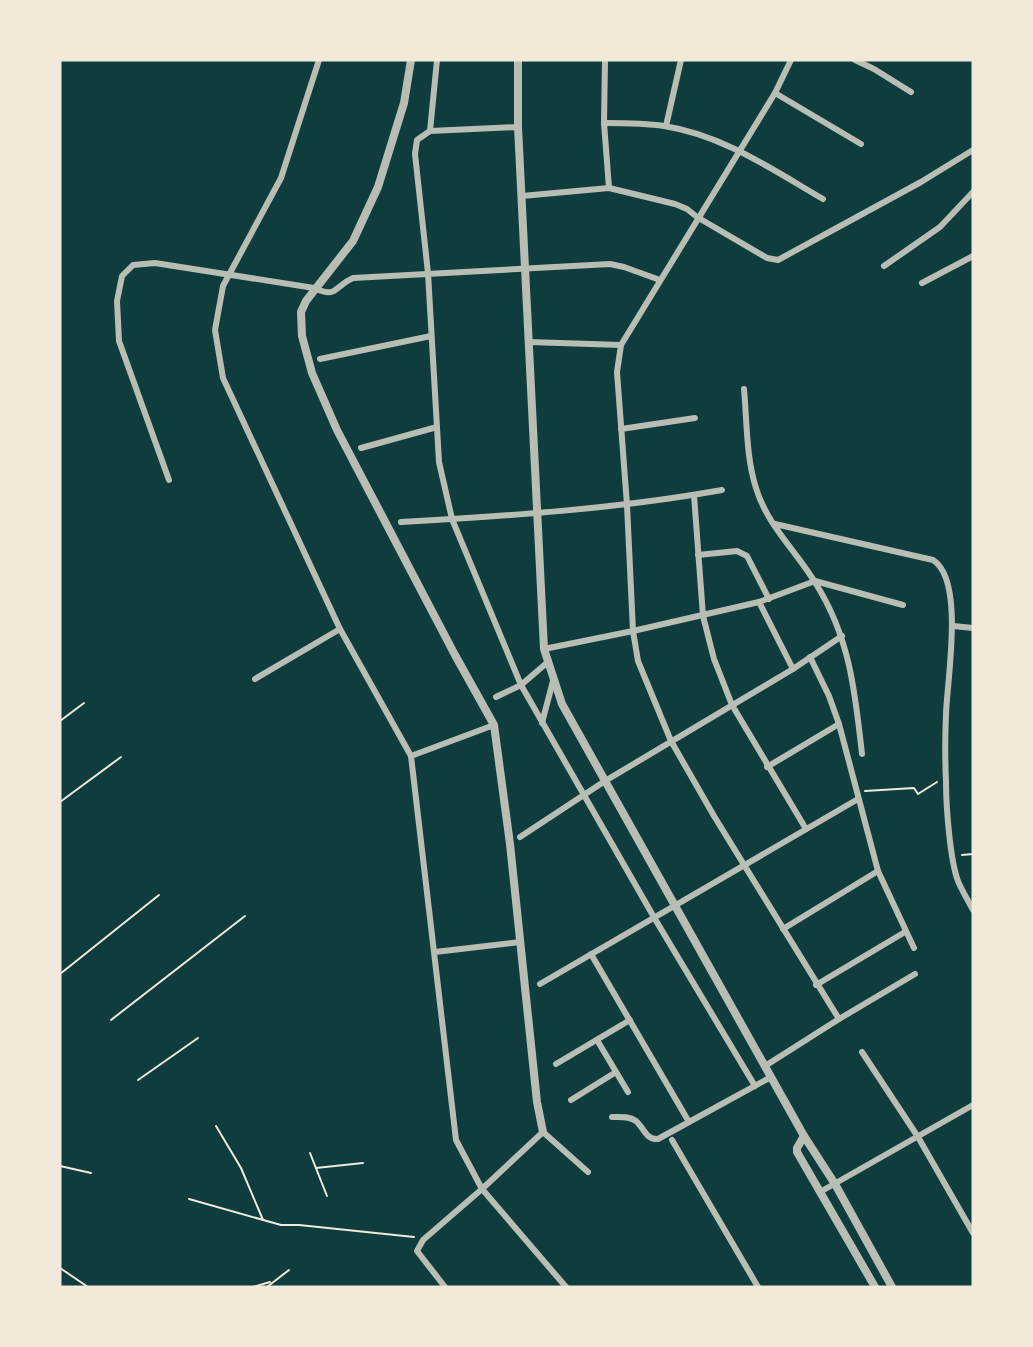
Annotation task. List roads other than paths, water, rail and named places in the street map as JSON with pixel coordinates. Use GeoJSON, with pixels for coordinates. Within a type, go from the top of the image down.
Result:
{"type":"FeatureCollection","features":[{"type":"Feature","properties":{"kind":"street"},"geometry":{"type":"LineString","coordinates":[[319,60],[281,178],[223,286],[215,330],[223,378],[340,629],[411,756],[456,1140],[482,1189],[566,1287]]}},
{"type":"Feature","properties":{"kind":"street"},"geometry":{"type":"LineString","coordinates":[[411,60],[404,103],[378,187],[353,241],[314,288],[302,312],[302,336],[312,373],[337,430],[494,725],[537,1102],[543,1132],[588,1172]]}},
{"type":"Feature","properties":{"kind":"street"},"geometry":{"type":"LineString","coordinates":[[430,131],[437,60]]}},
{"type":"Feature","properties":{"kind":"street"},"geometry":{"type":"LineString","coordinates":[[518,60],[525,268],[544,649],[562,704],[804,1136],[835,1184],[892,1287]]}},
{"type":"Feature","properties":{"kind":"street"},"geometry":{"type":"LineString","coordinates":[[605,60],[604,123],[609,188]]}},
{"type":"Feature","properties":{"kind":"street"},"geometry":{"type":"LineString","coordinates":[[666,126],[681,60]]}},
{"type":"Feature","properties":{"kind":"street"},"geometry":{"type":"LineString","coordinates":[[791,60],[775,93],[697,217],[621,345],[617,372],[633,631],[642,671],[671,741],[744,866],[839,1019]]}},
{"type":"Feature","properties":{"kind":"street"},"geometry":{"type":"LineString","coordinates":[[855,60],[911,92]]}},
{"type":"Feature","properties":{"kind":"street"},"geometry":{"type":"LineString","coordinates":[[775,93],[861,144]]}},
{"type":"Feature","properties":{"kind":"street"},"geometry":{"type":"LineString","coordinates":[[604,123],[666,126],[699,135],[739,151],[823,199]]}},
{"type":"Feature","properties":{"kind":"street"},"geometry":{"type":"LineString","coordinates":[[519,127],[430,131],[417,140],[415,154],[428,273],[438,462],[452,519],[521,685],[655,919],[755,1086]]}},
{"type":"Feature","properties":{"kind":"street"},"geometry":{"type":"LineString","coordinates":[[522,196],[609,188],[675,204],[767,258],[778,260],[921,182],[973,150]]}},
{"type":"Feature","properties":{"kind":"street"},"geometry":{"type":"LineString","coordinates":[[884,266],[940,227],[973,192]]}},
{"type":"Feature","properties":{"kind":"street"},"geometry":{"type":"LineString","coordinates":[[922,283],[973,256]]}},
{"type":"Feature","properties":{"kind":"street"},"geometry":{"type":"LineString","coordinates":[[169,480],[119,341],[117,301],[122,276],[133,265],[155,263],[314,288],[330,294],[353,278],[610,264],[660,280]]}},
{"type":"Feature","properties":{"kind":"street"},"geometry":{"type":"LineString","coordinates":[[320,359],[431,336]]}},
{"type":"Feature","properties":{"kind":"street"},"geometry":{"type":"LineString","coordinates":[[529,342],[621,345]]}},
{"type":"Feature","properties":{"kind":"street"},"geometry":{"type":"LineString","coordinates":[[744,388],[752,474],[760,500],[790,550],[815,581],[842,636],[855,689],[862,754]]}},
{"type":"Feature","properties":{"kind":"street"},"geometry":{"type":"LineString","coordinates":[[621,429],[695,418]]}},
{"type":"Feature","properties":{"kind":"street"},"geometry":{"type":"LineString","coordinates":[[361,448],[436,427]]}},
{"type":"Feature","properties":{"kind":"street"},"geometry":{"type":"LineString","coordinates":[[401,522],[627,505],[722,490]]}},
{"type":"Feature","properties":{"kind":"street"},"geometry":{"type":"LineString","coordinates":[[694,495],[703,616],[714,659],[732,705],[806,829]]}},
{"type":"Feature","properties":{"kind":"street"},"geometry":{"type":"LineString","coordinates":[[775,524],[933,560],[943,570],[947,581],[953,626],[946,714],[946,779],[953,855],[958,880],[973,910]]}},
{"type":"Feature","properties":{"kind":"street"},"geometry":{"type":"LineString","coordinates":[[698,555],[743,552],[769,598]]}},
{"type":"Feature","properties":{"kind":"street"},"geometry":{"type":"LineString","coordinates":[[544,649],[759,602],[815,581],[903,605]]}},
{"type":"Feature","properties":{"kind":"street"},"geometry":{"type":"LineString","coordinates":[[759,602],[793,669]]}},
{"type":"Feature","properties":{"kind":"street"},"geometry":{"type":"LineString","coordinates":[[953,626],[973,628]]}},
{"type":"Feature","properties":{"kind":"street"},"geometry":{"type":"LineString","coordinates":[[255,679],[340,629]]}},
{"type":"Feature","properties":{"kind":"street"},"geometry":{"type":"LineString","coordinates":[[520,837],[605,781],[793,669],[842,636]]}},
{"type":"Feature","properties":{"kind":"street"},"geometry":{"type":"LineString","coordinates":[[810,657],[830,696],[839,724],[878,871],[914,948]]}},
{"type":"Feature","properties":{"kind":"street"},"geometry":{"type":"LineString","coordinates":[[496,697],[521,685],[549,661]]}},
{"type":"Feature","properties":{"kind":"street"},"geometry":{"type":"LineString","coordinates":[[542,723],[554,677]]}},
{"type":"Feature","properties":{"kind":"street"},"geometry":{"type":"LineString","coordinates":[[767,766],[839,724]]}},
{"type":"Feature","properties":{"kind":"street"},"geometry":{"type":"LineString","coordinates":[[411,756],[494,725]]}},
{"type":"Feature","properties":{"kind":"street"},"geometry":{"type":"LineString","coordinates":[[540,984],[858,800]]}},
{"type":"Feature","properties":{"kind":"street"},"geometry":{"type":"LineString","coordinates":[[783,929],[878,871]]}},
{"type":"Feature","properties":{"kind":"street"},"geometry":{"type":"LineString","coordinates":[[816,985],[905,932]]}},
{"type":"Feature","properties":{"kind":"street"},"geometry":{"type":"LineString","coordinates":[[435,952],[520,942]]}},
{"type":"Feature","properties":{"kind":"street"},"geometry":{"type":"LineString","coordinates":[[591,954],[689,1122]]}},
{"type":"Feature","properties":{"kind":"street"},"geometry":{"type":"LineString","coordinates":[[765,1066],[915,974]]}},
{"type":"Feature","properties":{"kind":"street"},"geometry":{"type":"LineString","coordinates":[[556,1064],[630,1020]]}},
{"type":"Feature","properties":{"kind":"street"},"geometry":{"type":"LineString","coordinates":[[597,1040],[628,1092]]}},
{"type":"Feature","properties":{"kind":"street"},"geometry":{"type":"LineString","coordinates":[[862,1052],[918,1137],[973,1233]]}},
{"type":"Feature","properties":{"kind":"street"},"geometry":{"type":"LineString","coordinates":[[571,1100],[616,1072]]}},
{"type":"Feature","properties":{"kind":"street"},"geometry":{"type":"LineString","coordinates":[[612,1117],[625,1117],[636,1121],[653,1139],[658,1139],[771,1077]]}},
{"type":"Feature","properties":{"kind":"street"},"geometry":{"type":"LineString","coordinates":[[820,1192],[973,1104]]}},
{"type":"Feature","properties":{"kind":"street"},"geometry":{"type":"LineString","coordinates":[[445,1287],[417,1251],[423,1240],[543,1132]]}},
{"type":"Feature","properties":{"kind":"street"},"geometry":{"type":"LineString","coordinates":[[804,1136],[797,1152],[875,1287]]}},
{"type":"Feature","properties":{"kind":"street"},"geometry":{"type":"LineString","coordinates":[[672,1140],[758,1287]]}}]}
